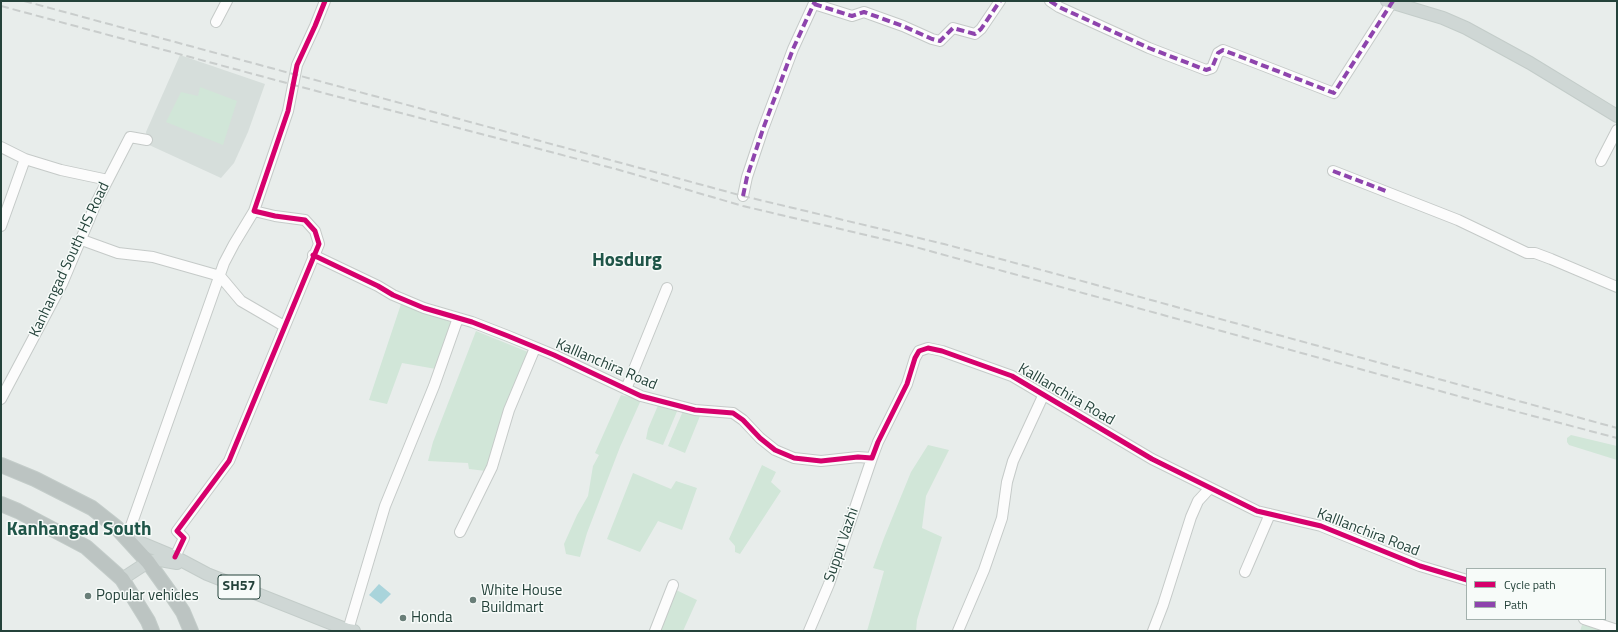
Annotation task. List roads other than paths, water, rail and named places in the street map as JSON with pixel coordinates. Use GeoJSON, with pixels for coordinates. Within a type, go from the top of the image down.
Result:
{"type":"FeatureCollection","features":[{"type":"Feature","properties":{"kind":"highway"},"geometry":{"type":"LineString","coordinates":[[1,465],[35,479],[92,508],[127,537],[148,562],[183,612],[191,631]]}},
{"type":"Feature","properties":{"kind":"highway"},"geometry":{"type":"LineString","coordinates":[[1,504],[18,511],[86,547],[122,579],[148,621],[152,631]]}},
{"type":"Feature","properties":{"kind":"main road"},"geometry":{"type":"LineString","coordinates":[[1390,2],[1442,18],[1466,28],[1530,62],[1617,116]]}},
{"type":"Feature","properties":{"kind":"main road","name":"SH57"},"geometry":{"type":"LineString","coordinates":[[127,537],[176,557],[207,574]]}},
{"type":"Feature","properties":{"kind":"main road","name":"SH57"},"geometry":{"type":"LineString","coordinates":[[148,562],[160,560],[175,562],[351,630]]}},
{"type":"Feature","properties":{"kind":"main road"},"geometry":{"type":"LineString","coordinates":[[122,579],[148,562]]}},
{"type":"Feature","properties":{"kind":"street"},"geometry":{"type":"LineString","coordinates":[[216,22],[227,1]]}},
{"type":"Feature","properties":{"kind":"street"},"geometry":{"type":"LineString","coordinates":[[127,537],[224,264],[254,211],[288,111],[297,65],[325,1]]}},
{"type":"Feature","properties":{"kind":"street"},"geometry":{"type":"LineString","coordinates":[[743,196],[747,177],[763,128],[793,49],[815,2],[852,16],[864,12],[940,41],[953,28],[975,34],[981,29],[1000,1]]}},
{"type":"Feature","properties":{"kind":"street"},"geometry":{"type":"LineString","coordinates":[[1050,1],[1059,7],[1149,48],[1206,70],[1212,68],[1218,53],[1223,50],[1334,93],[1390,2]]}},
{"type":"Feature","properties":{"kind":"street"},"geometry":{"type":"LineString","coordinates":[[1600,161],[1617,130]]}},
{"type":"Feature","properties":{"kind":"street","name":"Kanhangad South HS Road"},"geometry":{"type":"LineString","coordinates":[[1,399],[62,284],[82,240],[97,201],[130,137],[147,140]]}},
{"type":"Feature","properties":{"kind":"street"},"geometry":{"type":"LineString","coordinates":[[1,147],[25,159],[61,170],[108,180]]}},
{"type":"Feature","properties":{"kind":"street"},"geometry":{"type":"LineString","coordinates":[[1,226],[25,159]]}},
{"type":"Feature","properties":{"kind":"street"},"geometry":{"type":"LineString","coordinates":[[1333,172],[1458,220],[1527,253],[1551,259],[1617,287]]}},
{"type":"Feature","properties":{"kind":"street"},"geometry":{"type":"LineString","coordinates":[[176,557],[184,538],[177,531],[229,461],[319,244],[315,231],[305,220],[254,211]]}},
{"type":"Feature","properties":{"kind":"street"},"geometry":{"type":"LineString","coordinates":[[82,240],[118,253],[153,257],[220,276],[241,301],[284,326]]}},
{"type":"Feature","properties":{"kind":"street","name":"Kalllanchira Road"},"geometry":{"type":"LineString","coordinates":[[314,255],[378,286],[393,295],[424,308],[472,322],[554,355],[641,396],[695,410],[733,413],[743,420],[760,438],[775,450],[794,458],[821,460],[858,457],[872,458],[878,442],[907,384],[915,358],[919,351],[928,348],[942,351],[1012,376],[1152,459],[1257,511],[1321,526],[1420,566],[1466,580]]}},
{"type":"Feature","properties":{"kind":"street"},"geometry":{"type":"LineString","coordinates":[[626,389],[667,288]]}},
{"type":"Feature","properties":{"kind":"street"},"geometry":{"type":"LineString","coordinates":[[351,630],[385,506],[434,386],[458,318]]}},
{"type":"Feature","properties":{"kind":"street"},"geometry":{"type":"LineString","coordinates":[[460,532],[492,467],[508,410],[535,348]]}},
{"type":"Feature","properties":{"kind":"street"},"geometry":{"type":"LineString","coordinates":[[958,631],[984,570],[1000,525],[1007,482],[1013,461],[1044,396]]}},
{"type":"Feature","properties":{"kind":"street","name":"Suppu Vazhi"},"geometry":{"type":"LineString","coordinates":[[809,631],[829,584],[872,458]]}},
{"type":"Feature","properties":{"kind":"street"},"geometry":{"type":"LineString","coordinates":[[1153,631],[1163,606],[1191,517],[1198,501],[1210,488]]}},
{"type":"Feature","properties":{"kind":"street"},"geometry":{"type":"LineString","coordinates":[[1245,572],[1270,514]]}},
{"type":"Feature","properties":{"kind":"street"},"geometry":{"type":"LineString","coordinates":[[655,631],[674,585]]}},
{"type":"Feature","properties":{"kind":"street"},"geometry":{"type":"LineString","coordinates":[[1587,620],[1617,630]]}},
{"type":"Feature","properties":{"kind":"water"},"geometry":{"type":"Polygon","coordinates":[[[379,584],[391,594],[381,604],[369,595],[379,584]]]}},
{"type":"Feature","properties":{"kind":"railway"},"geometry":{"type":"LineString","coordinates":[[24,1],[743,196],[944,244],[1049,272],[1617,428]]}},
{"type":"Feature","properties":{"kind":"railway"},"geometry":{"type":"LineString","coordinates":[[1,6],[320,92],[616,169],[743,206],[908,245],[1480,402],[1617,438]]}},
{"type":"Feature","properties":{"kind":"place","name":"Popular vehicles"},"geometry":{"type":"Point","coordinates":[88,596]}},
{"type":"Feature","properties":{"kind":"place","name":"White House Buildmart"},"geometry":{"type":"Point","coordinates":[473,600]}},
{"type":"Feature","properties":{"kind":"place","name":"Honda"},"geometry":{"type":"Point","coordinates":[403,618]}},
{"type":"Feature","properties":{"kind":"district","name":"Hosdurg"},"geometry":{"type":"Point","coordinates":[627,261]}},
{"type":"Feature","properties":{"kind":"district","name":"Kanhangad South"},"geometry":{"type":"Point","coordinates":[79,530]}}]}
